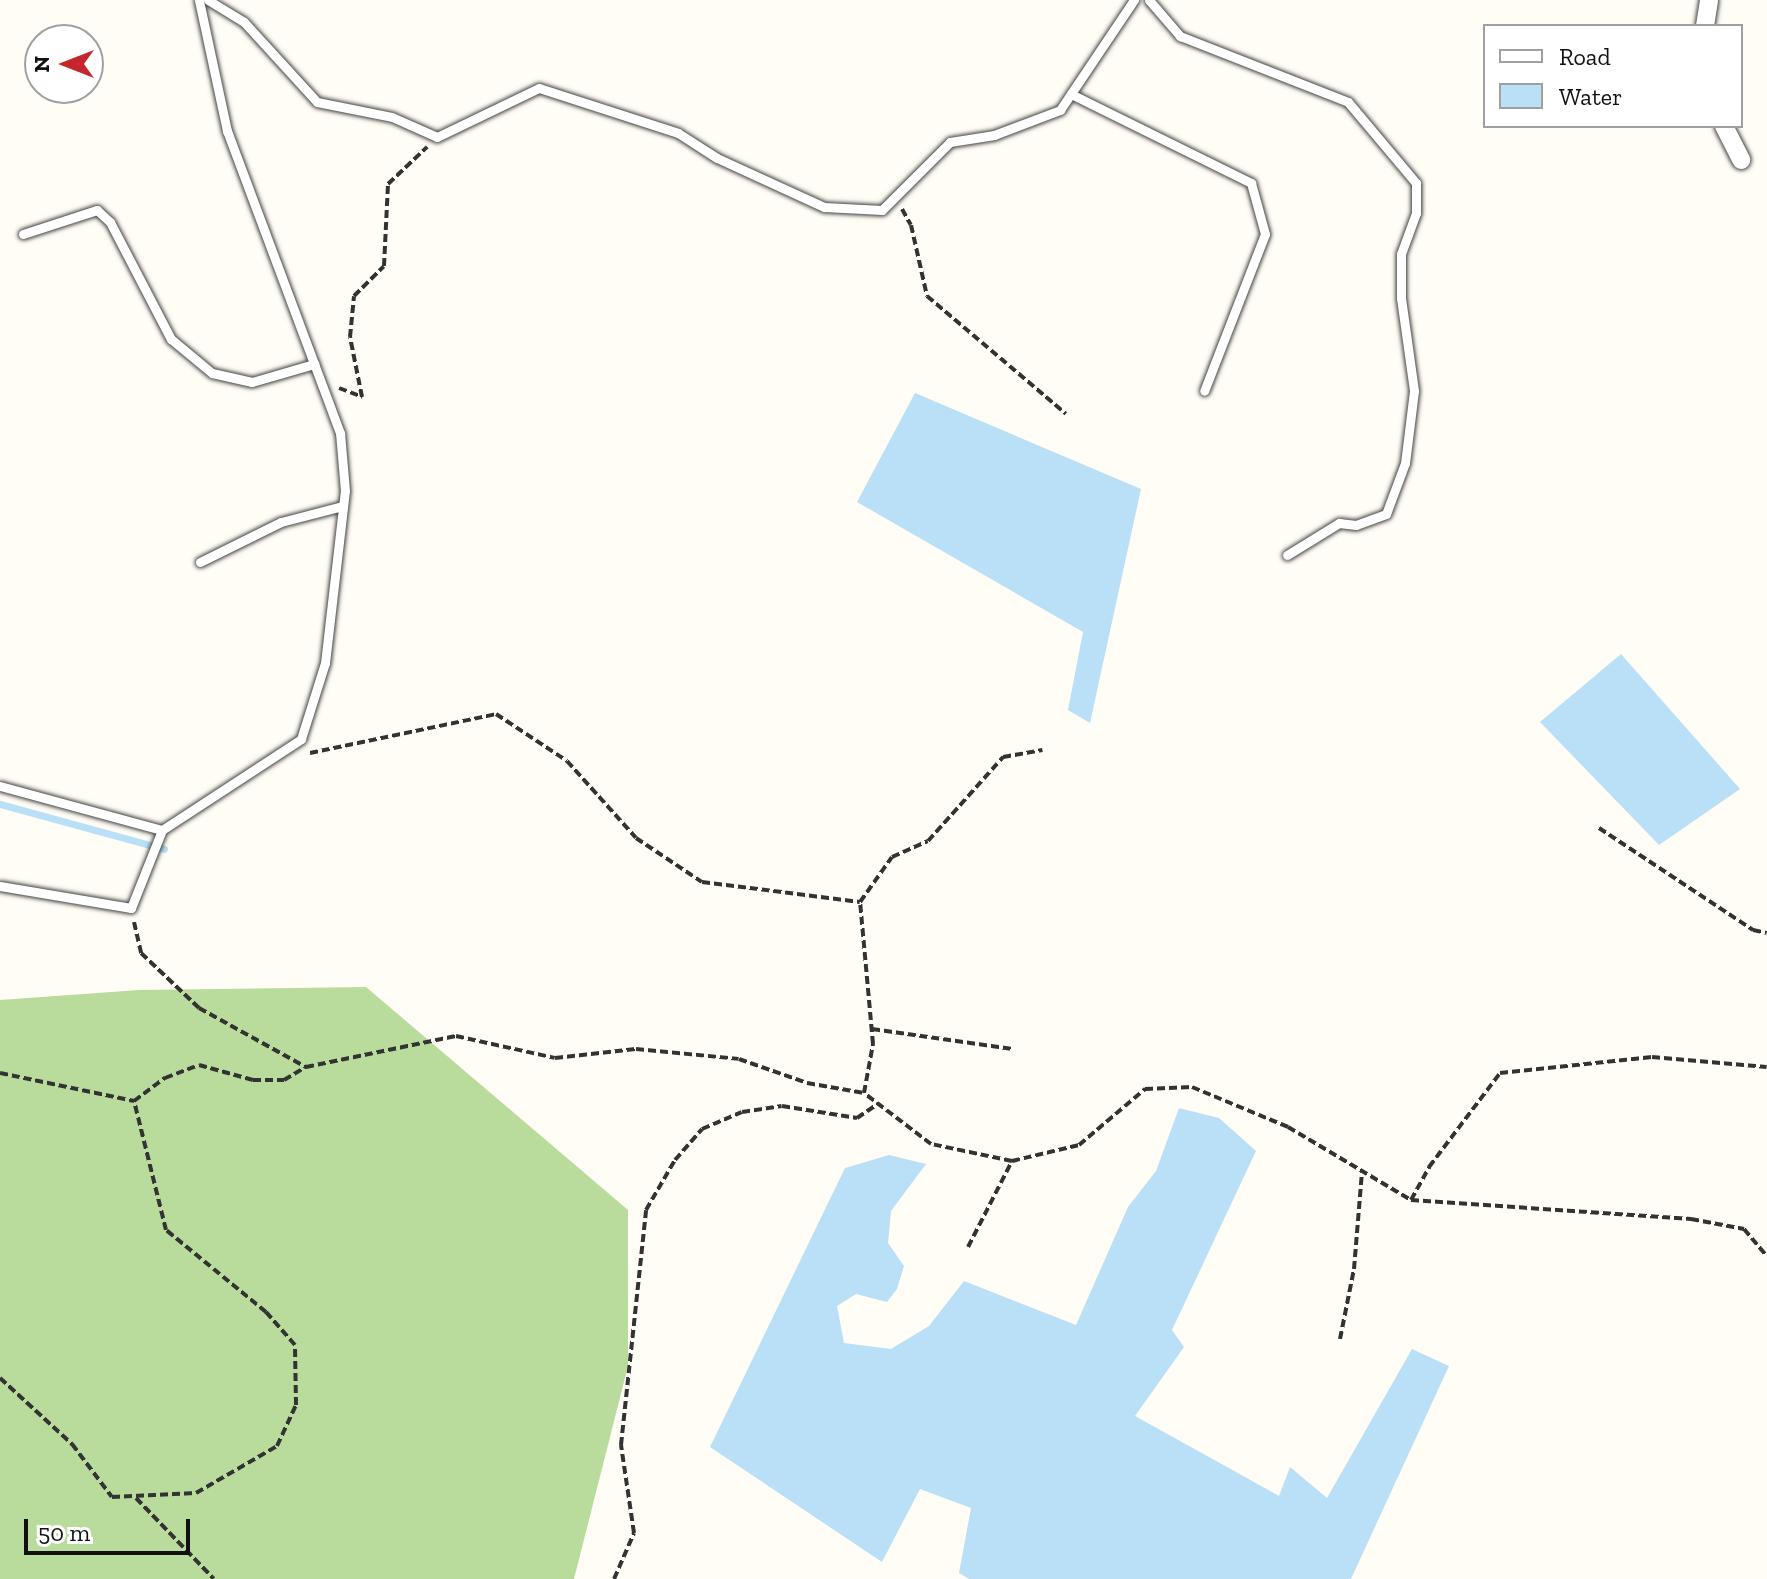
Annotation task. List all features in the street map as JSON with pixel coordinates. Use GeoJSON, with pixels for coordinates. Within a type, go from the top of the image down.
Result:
{"type":"FeatureCollection","features":[{"type":"Feature","properties":{"kind":"street"},"geometry":{"type":"LineString","coordinates":[[1705,24],[1709,0]]}},
{"type":"Feature","properties":{"kind":"street"},"geometry":{"type":"LineString","coordinates":[[1725,128],[1741,160]]}},
{"type":"Feature","properties":{"kind":"lane"},"geometry":{"type":"LineString","coordinates":[[0,886],[131,908],[162,830],[272,761],[301,739],[314,708],[325,663],[343,506],[340,433],[227,131],[199,0]]}},
{"type":"Feature","properties":{"kind":"lane"},"geometry":{"type":"LineString","coordinates":[[208,0],[244,22],[317,102],[392,117],[437,137],[539,88],[678,133],[717,158],[824,207],[882,210],[950,142],[994,135],[1060,110],[1134,0]]}},
{"type":"Feature","properties":{"kind":"lane"},"geometry":{"type":"LineString","coordinates":[[1149,0],[1180,36],[1348,102],[1416,183],[1416,213],[1401,254],[1401,298],[1414,391],[1405,463],[1386,514],[1356,525],[1339,523],[1287,555]]}},
{"type":"Feature","properties":{"kind":"lane"},"geometry":{"type":"LineString","coordinates":[[1071,94],[1251,183],[1265,234],[1204,391]]}},
{"type":"Feature","properties":{"kind":"lane"},"geometry":{"type":"LineString","coordinates":[[23,234],[97,210],[110,222],[171,339],[212,373],[252,382],[314,364]]}},
{"type":"Feature","properties":{"kind":"lane"},"geometry":{"type":"LineString","coordinates":[[200,562],[281,522],[343,506]]}},
{"type":"Feature","properties":{"kind":"lane"},"geometry":{"type":"LineString","coordinates":[[0,786],[162,830]]}},
{"type":"Feature","properties":{"kind":"path"},"geometry":{"type":"LineString","coordinates":[[320,380],[362,397],[350,337],[354,296],[384,266],[388,184],[437,137]]}},
{"type":"Feature","properties":{"kind":"path"},"geometry":{"type":"LineString","coordinates":[[895,197],[911,225],[927,296],[1066,414]]}},
{"type":"Feature","properties":{"kind":"path"},"geometry":{"type":"LineString","coordinates":[[272,761],[496,714],[567,761],[636,838],[702,882],[860,902]]}},
{"type":"Feature","properties":{"kind":"path"},"geometry":{"type":"LineString","coordinates":[[864,1093],[872,1029],[860,902],[892,857],[928,841],[1003,757],[1042,750]]}},
{"type":"Feature","properties":{"kind":"path"},"geometry":{"type":"LineString","coordinates":[[1599,828],[1753,930],[1767,933]]}},
{"type":"Feature","properties":{"kind":"path"},"geometry":{"type":"LineString","coordinates":[[131,908],[141,953],[199,1008],[306,1067]]}},
{"type":"Feature","properties":{"kind":"path"},"geometry":{"type":"LineString","coordinates":[[872,1029],[1013,1049]]}},
{"type":"Feature","properties":{"kind":"path"},"geometry":{"type":"LineString","coordinates":[[0,1073],[134,1101],[165,1078],[199,1065],[253,1080],[284,1080],[306,1067],[456,1036],[555,1058],[636,1049],[739,1059],[807,1083],[864,1093],[931,1144],[1012,1161],[1079,1145],[1145,1089],[1192,1087],[1288,1127],[1411,1200],[1691,1219],[1744,1229],[1767,1255]]}},
{"type":"Feature","properties":{"kind":"path"},"geometry":{"type":"LineString","coordinates":[[1411,1200],[1429,1167],[1500,1073],[1652,1057],[1767,1067]]}},
{"type":"Feature","properties":{"kind":"path"},"geometry":{"type":"LineString","coordinates":[[0,1378],[72,1444],[112,1497],[196,1493],[277,1446],[296,1405],[295,1345],[266,1312],[166,1230],[134,1101]]}},
{"type":"Feature","properties":{"kind":"path"},"geometry":{"type":"LineString","coordinates":[[614,1579],[634,1533],[621,1445],[646,1210],[660,1185],[702,1129],[742,1112],[782,1106],[857,1118],[878,1104]]}},
{"type":"Feature","properties":{"kind":"path"},"geometry":{"type":"LineString","coordinates":[[968,1247],[1012,1161]]}},
{"type":"Feature","properties":{"kind":"path"},"geometry":{"type":"LineString","coordinates":[[1340,1339],[1354,1269],[1362,1172]]}},
{"type":"Feature","properties":{"kind":"path"},"geometry":{"type":"LineString","coordinates":[[136,1498],[214,1579]]}},
{"type":"Feature","properties":{"kind":"green space"},"geometry":{"type":"Polygon","coordinates":[[[366,987],[628,1210],[628,1366],[574,1579],[0,1579],[0,1000],[139,990],[366,987]]]}},
{"type":"Feature","properties":{"kind":"water"},"geometry":{"type":"Polygon","coordinates":[[[915,393],[1141,489],[1090,723],[1068,710],[1083,632],[857,502],[915,393]]]}},
{"type":"Feature","properties":{"kind":"water"},"geometry":{"type":"Polygon","coordinates":[[[1621,654],[1740,789],[1659,845],[1540,722],[1621,654]]]}},
{"type":"Feature","properties":{"kind":"water"},"geometry":{"type":"Polygon","coordinates":[[[1179,1108],[1219,1118],[1256,1151],[1172,1330],[1184,1347],[1135,1416],[1279,1496],[1290,1467],[1327,1498],[1412,1349],[1449,1366],[1351,1579],[969,1579],[959,1573],[971,1508],[920,1489],[882,1562],[710,1447],[845,1168],[889,1155],[926,1164],[891,1211],[888,1243],[904,1266],[897,1289],[887,1302],[856,1294],[837,1306],[844,1343],[891,1349],[929,1326],[964,1281],[1076,1325],[1128,1207],[1156,1171],[1179,1108]]]}},
{"type":"Feature","properties":{"kind":"waterway"},"geometry":{"type":"LineString","coordinates":[[0,804],[164,849]]}}]}
